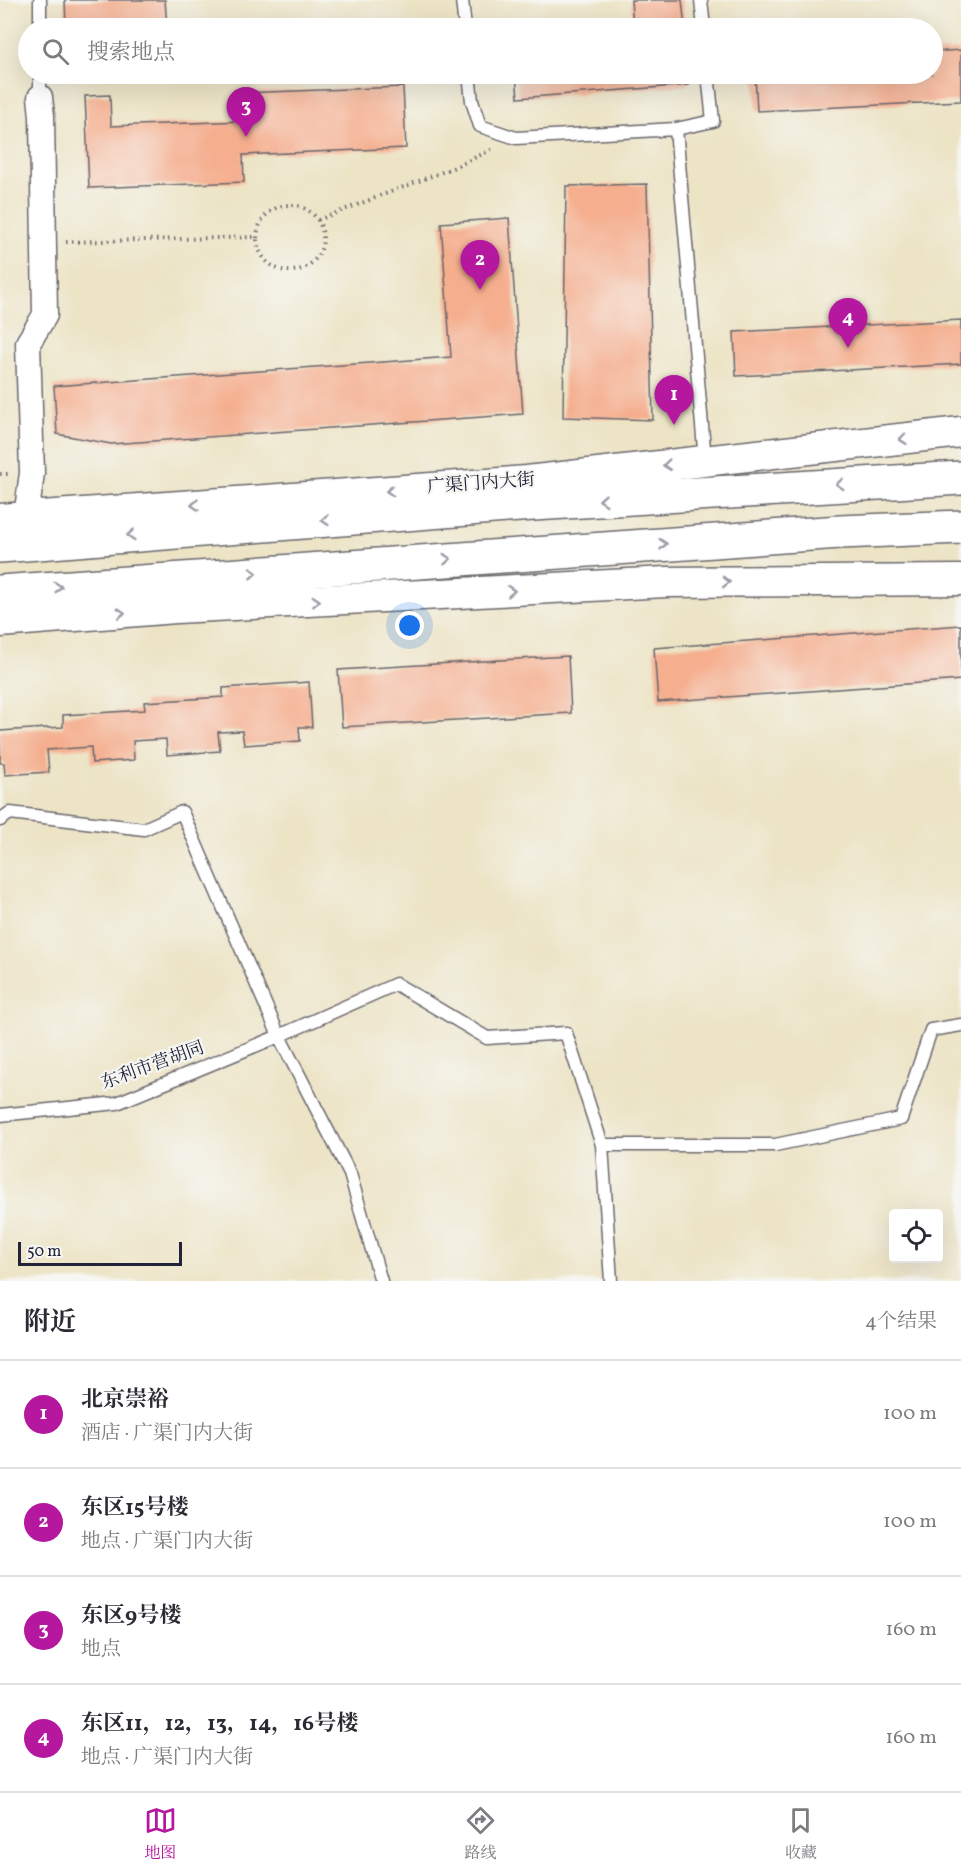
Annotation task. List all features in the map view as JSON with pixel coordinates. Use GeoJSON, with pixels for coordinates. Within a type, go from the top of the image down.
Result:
{"type":"FeatureCollection","features":[{"type":"Feature","properties":{"kind":"main road","name":"广渠门内大街"},"geometry":{"type":"LineString","coordinates":[[0,546],[545,503],[961,478]]}},
{"type":"Feature","properties":{"kind":"main road"},"geometry":{"type":"LineString","coordinates":[[0,592],[829,533],[961,527]]}},
{"type":"Feature","properties":{"kind":"street"},"geometry":{"type":"LineString","coordinates":[[13,518],[32,473],[28,343],[45,315],[40,85]]}},
{"type":"Feature","properties":{"kind":"street","name":"广渠门内大街"},"geometry":{"type":"LineString","coordinates":[[13,518],[527,481],[961,432]]}},
{"type":"Feature","properties":{"kind":"street"},"geometry":{"type":"LineString","coordinates":[[0,622],[176,608],[666,582],[961,580]]}},
{"type":"Feature","properties":{"kind":"lane"},"geometry":{"type":"LineString","coordinates":[[40,0],[40,18]]}},
{"type":"Feature","properties":{"kind":"lane"},"geometry":{"type":"LineString","coordinates":[[462,0],[464,18]]}},
{"type":"Feature","properties":{"kind":"lane"},"geometry":{"type":"LineString","coordinates":[[701,0],[703,18]]}},
{"type":"Feature","properties":{"kind":"lane"},"geometry":{"type":"LineString","coordinates":[[470,84],[472,101],[480,126],[516,138],[676,129],[713,121],[709,84]]}},
{"type":"Feature","properties":{"kind":"lane"},"geometry":{"type":"LineString","coordinates":[[676,129],[705,461]]}},
{"type":"Feature","properties":{"kind":"lane"},"geometry":{"type":"LineString","coordinates":[[0,820],[10,813],[144,829],[182,812],[279,1036],[350,1174],[381,1281]]}},
{"type":"Feature","properties":{"kind":"lane","name":"东利市营胡同"},"geometry":{"type":"LineString","coordinates":[[0,1115],[117,1103],[279,1036],[396,984],[486,1038],[566,1033],[602,1145]]}},
{"type":"Feature","properties":{"kind":"lane"},"geometry":{"type":"LineString","coordinates":[[611,1281],[602,1145],[775,1145],[901,1119],[931,1030],[961,1025]]}},
{"type":"Feature","properties":{"kind":"path"},"geometry":{"type":"LineString","coordinates":[[318,220],[455,167],[516,138]]}},
{"type":"Feature","properties":{"kind":"path"},"geometry":{"type":"LineString","coordinates":[[291,204],[311,212],[318,220],[323,241],[320,252],[313,261],[304,268],[293,271],[272,266],[263,258],[256,237],[263,218],[280,206],[291,204]]}},
{"type":"Feature","properties":{"kind":"path"},"geometry":{"type":"LineString","coordinates":[[44,243],[256,237]]}},
{"type":"Feature","properties":{"kind":"building"},"geometry":{"type":"Polygon","coordinates":[[[65,0],[165,0],[166,18],[66,18],[65,0]]]}},
{"type":"Feature","properties":{"kind":"building"},"geometry":{"type":"Polygon","coordinates":[[[631,0],[682,0],[684,18],[632,18],[631,0]]]}},
{"type":"Feature","properties":{"kind":"building"},"geometry":{"type":"Polygon","coordinates":[[[961,50],[961,101],[757,111],[756,84],[943,84],[943,51],[961,50]]]}},
{"type":"Feature","properties":{"kind":"building"},"geometry":{"type":"Polygon","coordinates":[[[517,84],[689,85],[518,98],[517,84]]]}},
{"type":"Feature","properties":{"kind":"building"},"geometry":{"type":"Polygon","coordinates":[[[403,87],[406,148],[243,155],[244,182],[89,188],[85,96],[110,95],[111,126],[243,121],[242,93],[403,87]]]}},
{"type":"Feature","properties":{"kind":"building"},"geometry":{"type":"Polygon","coordinates":[[[647,184],[653,420],[563,417],[566,186],[647,184]]]}},
{"type":"Feature","properties":{"kind":"building"},"geometry":{"type":"Polygon","coordinates":[[[509,218],[523,414],[111,444],[57,434],[54,386],[451,357],[441,223],[509,218]]]}},
{"type":"Feature","properties":{"kind":"building"},"geometry":{"type":"Polygon","coordinates":[[[961,320],[961,364],[736,376],[734,332],[961,320]]]}},
{"type":"Feature","properties":{"kind":"building"},"geometry":{"type":"Polygon","coordinates":[[[961,625],[961,680],[658,702],[654,648],[961,625]]]}},
{"type":"Feature","properties":{"kind":"building"},"geometry":{"type":"Polygon","coordinates":[[[568,656],[571,713],[342,727],[338,670],[568,656]]]}},
{"type":"Feature","properties":{"kind":"building"},"geometry":{"type":"Polygon","coordinates":[[[309,682],[312,727],[299,727],[300,741],[244,745],[242,731],[218,732],[220,751],[167,755],[166,739],[133,741],[134,760],[92,763],[91,747],[47,750],[49,772],[5,775],[4,763],[0,763],[0,731],[63,727],[63,715],[145,710],[144,702],[223,697],[223,688],[309,682]]]}},
{"type":"Feature","properties":{"kind":"place","name":"东区9号楼"},"geometry":{"type":"Point","coordinates":[246,137]}},
{"type":"Feature","properties":{"kind":"place","name":"东区15号楼"},"geometry":{"type":"Point","coordinates":[480,290]}},
{"type":"Feature","properties":{"kind":"place","name":"东区11，12，13，14，16号楼"},"geometry":{"type":"Point","coordinates":[848,348]}},
{"type":"Feature","properties":{"kind":"place","name":"北京崇裕"},"geometry":{"type":"Point","coordinates":[674,425]}}]}
